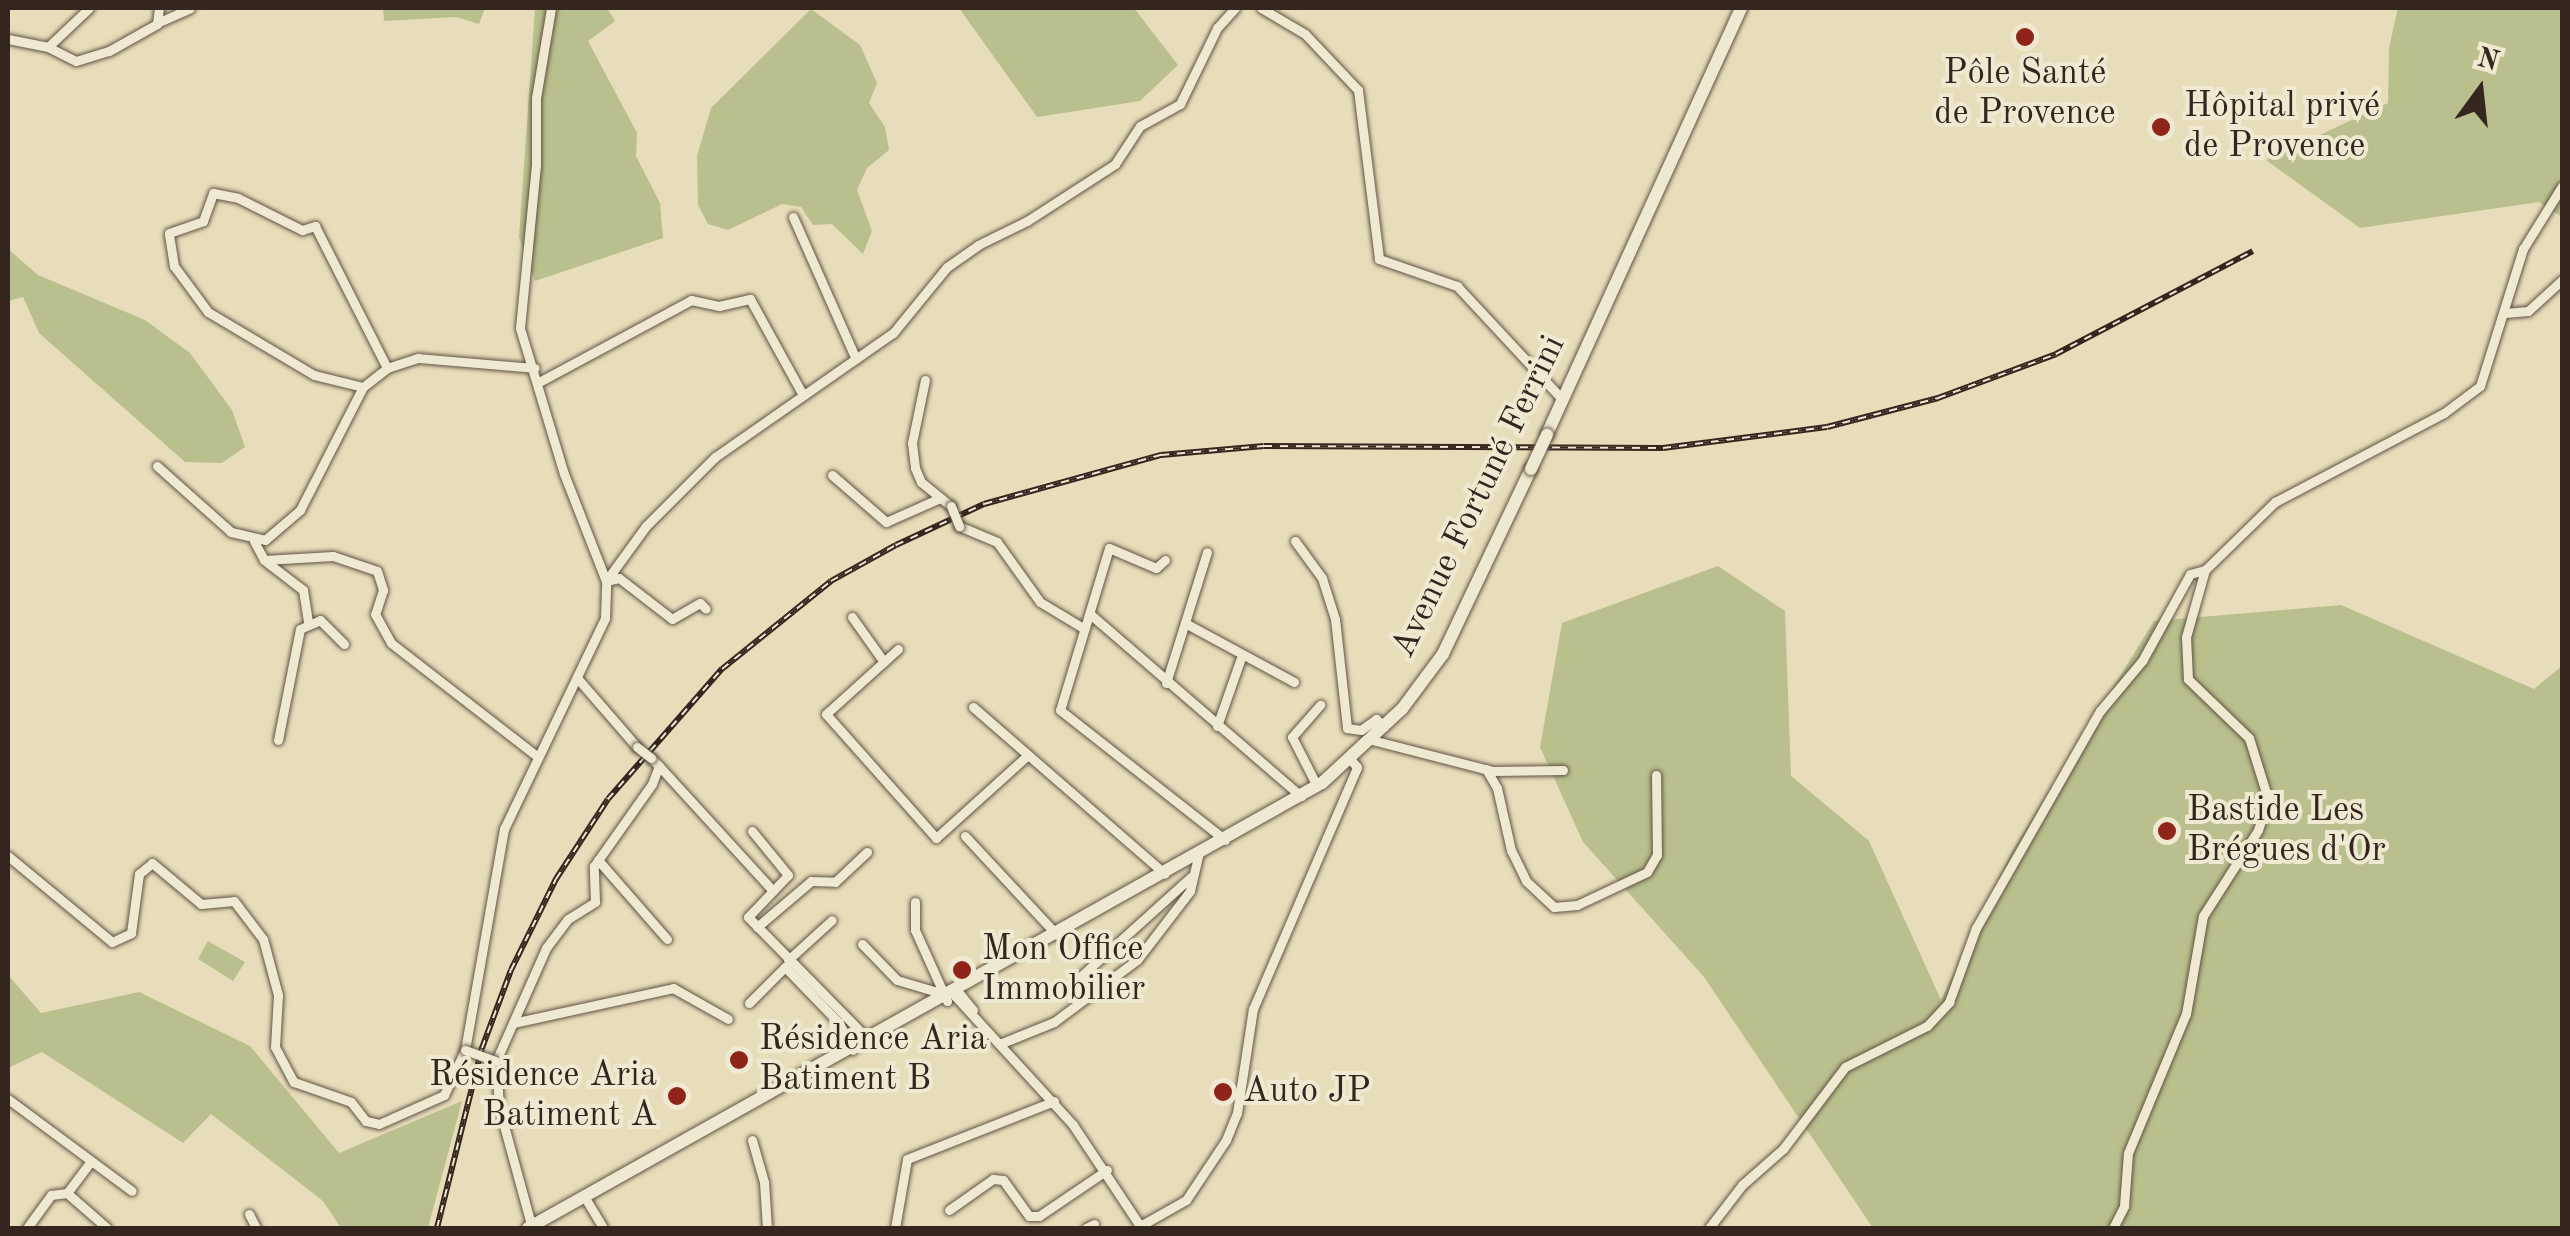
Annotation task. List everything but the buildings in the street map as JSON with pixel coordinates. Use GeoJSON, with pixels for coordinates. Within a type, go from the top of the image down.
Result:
{"type":"FeatureCollection","features":[{"type":"Feature","properties":{"kind":"main road","name":"Avenue Fortuné Ferrini"},"geometry":{"type":"LineString","coordinates":[[533,1228],[1301,796],[1372,740],[1443,654],[1740,8]]}},
{"type":"Feature","properties":{"kind":"street"},"geometry":{"type":"LineString","coordinates":[[48,47],[89,8]]}},
{"type":"Feature","properties":{"kind":"street"},"geometry":{"type":"LineString","coordinates":[[157,23],[159,8]]}},
{"type":"Feature","properties":{"kind":"street"},"geometry":{"type":"LineString","coordinates":[[157,23],[163,26],[190,8]]}},
{"type":"Feature","properties":{"kind":"street"},"geometry":{"type":"LineString","coordinates":[[8,856],[112,942],[131,933],[139,874],[152,863],[188,898],[234,901],[263,939],[272,968],[279,1059],[294,1082],[351,1102],[366,1121],[402,1119],[444,1096],[465,1050],[504,830],[606,618],[606,581],[564,474],[540,382],[520,328],[536,166],[536,98],[551,8]]}},
{"type":"Feature","properties":{"kind":"street"},"geometry":{"type":"LineString","coordinates":[[606,581],[646,526],[716,457],[892,333],[947,268],[1074,194],[1114,164],[1140,126],[1180,104],[1217,28],[1236,8]]}},
{"type":"Feature","properties":{"kind":"street"},"geometry":{"type":"LineString","coordinates":[[1261,8],[1305,34],[1358,90],[1379,259],[1456,286],[1562,399]]}},
{"type":"Feature","properties":{"kind":"street"},"geometry":{"type":"LineString","coordinates":[[8,39],[48,47],[76,61],[109,51],[157,23]]}},
{"type":"Feature","properties":{"kind":"street"},"geometry":{"type":"LineString","coordinates":[[1709,1228],[1742,1185],[1784,1149],[1844,1067],[1940,1014],[1976,928],[2100,711],[2142,660],[2190,574],[2205,570],[2276,502],[2466,400],[2480,386],[2523,248],[2562,186]]}},
{"type":"Feature","properties":{"kind":"street"},"geometry":{"type":"LineString","coordinates":[[364,387],[314,376],[208,312],[174,266],[169,233],[202,221],[212,194],[238,198],[302,230],[315,226],[386,368]]}},
{"type":"Feature","properties":{"kind":"street"},"geometry":{"type":"LineString","coordinates":[[793,217],[856,359]]}},
{"type":"Feature","properties":{"kind":"street"},"geometry":{"type":"LineString","coordinates":[[2505,313],[2528,310],[2562,280]]}},
{"type":"Feature","properties":{"kind":"street"},"geometry":{"type":"LineString","coordinates":[[540,382],[690,300],[718,306],[750,298],[803,395]]}},
{"type":"Feature","properties":{"kind":"street"},"geometry":{"type":"LineString","coordinates":[[158,466],[231,532],[254,541],[282,532],[300,510],[364,387],[386,368],[418,358],[534,368]]}},
{"type":"Feature","properties":{"kind":"street"},"geometry":{"type":"LineString","coordinates":[[925,380],[912,443],[920,482],[950,506],[959,526],[997,542],[1040,602],[1085,629]]}},
{"type":"Feature","properties":{"kind":"street"},"geometry":{"type":"LineString","coordinates":[[832,475],[886,522],[938,499]]}},
{"type":"Feature","properties":{"kind":"street"},"geometry":{"type":"LineString","coordinates":[[254,541],[264,560],[303,590],[308,621],[294,644],[278,740]]}},
{"type":"Feature","properties":{"kind":"street"},"geometry":{"type":"LineString","coordinates":[[1295,541],[1322,578],[1334,620],[1348,728],[1361,730],[1376,720],[1384,727]]}},
{"type":"Feature","properties":{"kind":"street"},"geometry":{"type":"LineString","coordinates":[[1165,560],[1156,568],[1109,548],[1060,710],[1225,840]]}},
{"type":"Feature","properties":{"kind":"street"},"geometry":{"type":"LineString","coordinates":[[1166,683],[1207,552]]}},
{"type":"Feature","properties":{"kind":"street"},"geometry":{"type":"LineString","coordinates":[[264,560],[333,556],[377,570],[383,590],[375,614],[391,643],[538,757]]}},
{"type":"Feature","properties":{"kind":"street"},"geometry":{"type":"LineString","coordinates":[[2113,1228],[2124,1206],[2128,1153],[2186,1014],[2203,916],[2258,830],[2268,799],[2249,738],[2188,678],[2186,636],[2205,570]]}},
{"type":"Feature","properties":{"kind":"street"},"geometry":{"type":"LineString","coordinates":[[606,581],[618,578],[672,619],[700,603],[706,609]]}},
{"type":"Feature","properties":{"kind":"street"},"geometry":{"type":"LineString","coordinates":[[1090,614],[1301,796]]}},
{"type":"Feature","properties":{"kind":"street"},"geometry":{"type":"LineString","coordinates":[[852,617],[884,662]]}},
{"type":"Feature","properties":{"kind":"street"},"geometry":{"type":"LineString","coordinates":[[308,621],[320,620],[344,644]]}},
{"type":"Feature","properties":{"kind":"street"},"geometry":{"type":"LineString","coordinates":[[1185,623],[1232,645],[1241,658],[1294,682]]}},
{"type":"Feature","properties":{"kind":"street"},"geometry":{"type":"LineString","coordinates":[[898,649],[826,714],[936,838],[1028,755]]}},
{"type":"Feature","properties":{"kind":"street"},"geometry":{"type":"LineString","coordinates":[[1216,726],[1241,658]]}},
{"type":"Feature","properties":{"kind":"street"},"geometry":{"type":"LineString","coordinates":[[578,679],[772,891]]}},
{"type":"Feature","properties":{"kind":"street"},"geometry":{"type":"LineString","coordinates":[[1318,786],[1292,738],[1320,704]]}},
{"type":"Feature","properties":{"kind":"street"},"geometry":{"type":"LineString","coordinates":[[972,707],[1164,874]]}},
{"type":"Feature","properties":{"kind":"street"},"geometry":{"type":"LineString","coordinates":[[1372,740],[1486,769],[1563,770]]}},
{"type":"Feature","properties":{"kind":"street"},"geometry":{"type":"LineString","coordinates":[[914,902],[916,930],[953,994],[973,1010],[1054,1101],[1106,1170],[1140,1227],[1186,1200],[1226,1140],[1240,1089],[1252,1009],[1357,768],[1350,760]]}},
{"type":"Feature","properties":{"kind":"street"},"geometry":{"type":"LineString","coordinates":[[533,1228],[499,1106],[496,1062],[546,948],[568,919],[595,902],[598,860],[659,766]]}},
{"type":"Feature","properties":{"kind":"street"},"geometry":{"type":"LineString","coordinates":[[1486,769],[1511,850],[1526,881],[1554,907],[1577,905],[1647,872],[1657,854],[1656,776]]}},
{"type":"Feature","properties":{"kind":"street"},"geometry":{"type":"LineString","coordinates":[[752,830],[788,875],[748,918],[869,1040]]}},
{"type":"Feature","properties":{"kind":"street"},"geometry":{"type":"LineString","coordinates":[[965,836],[1056,935]]}},
{"type":"Feature","properties":{"kind":"street"},"geometry":{"type":"LineString","coordinates":[[757,928],[811,880],[834,882],[867,852]]}},
{"type":"Feature","properties":{"kind":"street"},"geometry":{"type":"LineString","coordinates":[[1002,1043],[1098,995],[1179,909],[1198,855]]}},
{"type":"Feature","properties":{"kind":"street"},"geometry":{"type":"LineString","coordinates":[[598,860],[668,938]]}},
{"type":"Feature","properties":{"kind":"street"},"geometry":{"type":"LineString","coordinates":[[1080,976],[1193,875]]}},
{"type":"Feature","properties":{"kind":"street"},"geometry":{"type":"LineString","coordinates":[[788,960],[832,920]]}},
{"type":"Feature","properties":{"kind":"street"},"geometry":{"type":"LineString","coordinates":[[862,944],[897,980],[953,994]]}},
{"type":"Feature","properties":{"kind":"street"},"geometry":{"type":"LineString","coordinates":[[749,1003],[785,967],[839,1022],[853,1049]]}},
{"type":"Feature","properties":{"kind":"street"},"geometry":{"type":"LineString","coordinates":[[513,1023],[673,988],[728,1019]]}},
{"type":"Feature","properties":{"kind":"street"},"geometry":{"type":"LineString","coordinates":[[465,1050],[496,1062]]}},
{"type":"Feature","properties":{"kind":"street"},"geometry":{"type":"LineString","coordinates":[[8,1100],[132,1191]]}},
{"type":"Feature","properties":{"kind":"street"},"geometry":{"type":"LineString","coordinates":[[895,1228],[907,1159],[1054,1101]]}},
{"type":"Feature","properties":{"kind":"street"},"geometry":{"type":"LineString","coordinates":[[752,1140],[767,1228]]}},
{"type":"Feature","properties":{"kind":"street"},"geometry":{"type":"LineString","coordinates":[[28,1228],[51,1195],[67,1193],[90,1161]]}},
{"type":"Feature","properties":{"kind":"street"},"geometry":{"type":"LineString","coordinates":[[948,1210],[993,1179],[1004,1180],[1029,1216],[1038,1216],[1106,1170]]}},
{"type":"Feature","properties":{"kind":"street"},"geometry":{"type":"LineString","coordinates":[[67,1193],[107,1228]]}},
{"type":"Feature","properties":{"kind":"street"},"geometry":{"type":"LineString","coordinates":[[586,1200],[603,1228]]}},
{"type":"Feature","properties":{"kind":"street"},"geometry":{"type":"LineString","coordinates":[[249,1214],[256,1228]]}},
{"type":"Feature","properties":{"kind":"green space"},"geometry":{"type":"Polygon","coordinates":[[[383,8],[485,8],[479,24],[456,17],[384,21],[383,8]]]}},
{"type":"Feature","properties":{"kind":"green space"},"geometry":{"type":"Polygon","coordinates":[[[535,8],[607,8],[615,21],[588,41],[637,133],[636,156],[660,203],[663,238],[535,281],[519,237],[535,8]]]}},
{"type":"Feature","properties":{"kind":"green space"},"geometry":{"type":"Polygon","coordinates":[[[959,8],[1134,8],[1178,65],[1140,101],[1037,117],[959,8]]]}},
{"type":"Feature","properties":{"kind":"green space"},"geometry":{"type":"Polygon","coordinates":[[[2398,8],[2562,8],[2562,217],[2539,202],[2360,228],[2266,160],[2388,103],[2389,48],[2398,8]]]}},
{"type":"Feature","properties":{"kind":"green space"},"geometry":{"type":"Polygon","coordinates":[[[811,9],[860,45],[877,83],[869,103],[885,127],[889,150],[867,168],[857,190],[872,231],[863,254],[832,224],[813,225],[801,207],[782,204],[728,230],[708,224],[698,205],[697,156],[711,108],[811,9]]]}},
{"type":"Feature","properties":{"kind":"green space"},"geometry":{"type":"Polygon","coordinates":[[[8,249],[38,275],[145,320],[190,353],[232,410],[245,447],[222,463],[185,462],[39,333],[23,297],[8,301],[8,249]]]}},
{"type":"Feature","properties":{"kind":"green space"},"geometry":{"type":"Polygon","coordinates":[[[1718,566],[1785,611],[1791,776],[1869,841],[1941,1000],[2011,853],[2154,621],[2341,605],[2534,689],[2562,666],[2562,1228],[1873,1228],[1704,977],[1583,842],[1540,747],[1562,623],[1718,566]]]}},
{"type":"Feature","properties":{"kind":"green space"},"geometry":{"type":"Polygon","coordinates":[[[208,941],[245,962],[233,981],[198,959],[208,941]]]}},
{"type":"Feature","properties":{"kind":"green space"},"geometry":{"type":"Polygon","coordinates":[[[8,975],[41,1013],[139,992],[250,1046],[339,1153],[462,1101],[428,1228],[341,1228],[323,1201],[211,1114],[183,1143],[42,1052],[8,1068],[8,975]]]}},
{"type":"Feature","properties":{"kind":"railway"},"geometry":{"type":"LineString","coordinates":[[437,1228],[482,1048],[511,970],[556,879],[608,799],[722,669],[831,581],[896,545],[984,504],[1161,455],[1264,446],[1663,448],[1827,427],[1938,398],[2056,354],[2253,251]]}},
{"type":"Feature","properties":{"kind":"place","name":"Pôle Santé de Provence"},"geometry":{"type":"Point","coordinates":[2025,37]}},
{"type":"Feature","properties":{"kind":"place","name":"Hôpital privé de Provence"},"geometry":{"type":"Point","coordinates":[2161,127]}},
{"type":"Feature","properties":{"kind":"place","name":"Bastide Les Brégues d'Or"},"geometry":{"type":"Point","coordinates":[2167,831]}},
{"type":"Feature","properties":{"kind":"place","name":"Mon Office Immobilier"},"geometry":{"type":"Point","coordinates":[962,970]}},
{"type":"Feature","properties":{"kind":"place","name":"Résidence Aria Batiment B"},"geometry":{"type":"Point","coordinates":[739,1060]}},
{"type":"Feature","properties":{"kind":"place","name":"Auto JP"},"geometry":{"type":"Point","coordinates":[1223,1092]}},
{"type":"Feature","properties":{"kind":"place","name":"Résidence Aria Batiment A"},"geometry":{"type":"Point","coordinates":[677,1096]}}]}
